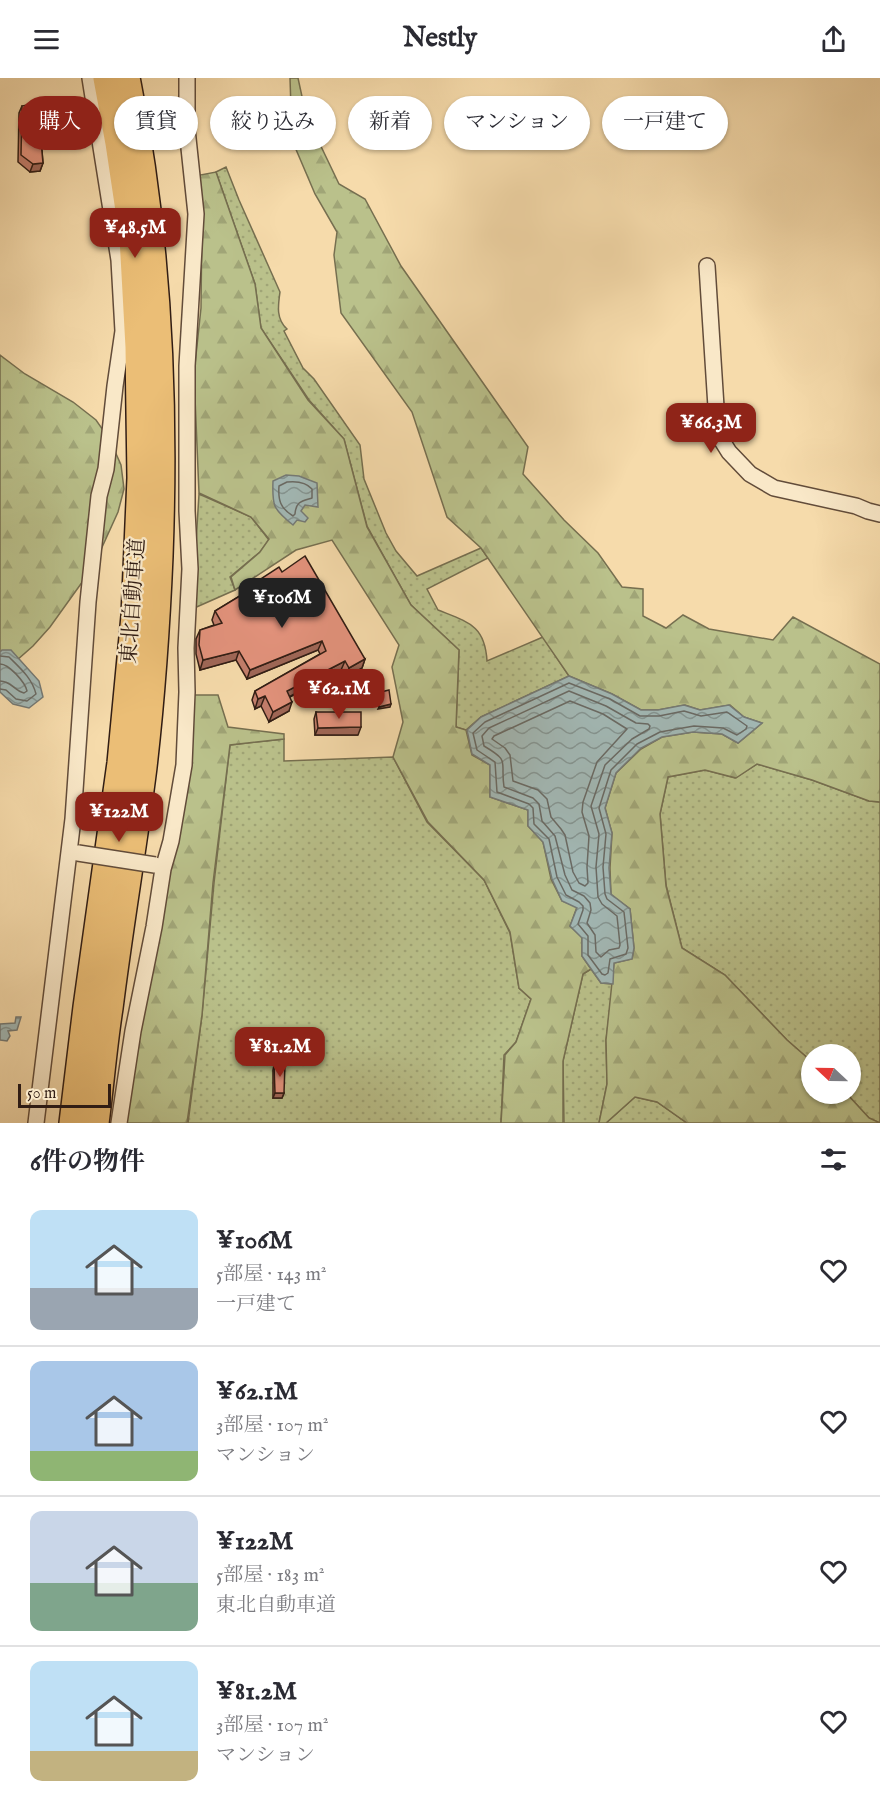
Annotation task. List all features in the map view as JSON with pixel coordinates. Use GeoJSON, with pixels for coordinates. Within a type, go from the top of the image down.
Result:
{"type":"FeatureCollection","features":[{"type":"Feature","properties":{"kind":"highway","name":"東北自動車道"},"geometry":{"type":"LineString","coordinates":[[73,1123],[121,763],[135,616],[141,478],[139,347],[133,237],[119,143],[106,78]]}},
{"type":"Feature","properties":{"kind":"highway","name":"東北自動車道"},"geometry":{"type":"LineString","coordinates":[[95,1123],[108,1010],[143,766],[156,619],[162,480],[160,347],[151,238],[139,142],[126,78]]}},
{"type":"Feature","properties":{"kind":"street"},"geometry":{"type":"LineString","coordinates":[[36,1123],[73,854],[88,602],[99,496],[106,469],[123,331],[119,260],[102,133],[90,78]]}},
{"type":"Feature","properties":{"kind":"street"},"geometry":{"type":"LineString","coordinates":[[187,78],[187,96]]}},
{"type":"Feature","properties":{"kind":"street"},"geometry":{"type":"LineString","coordinates":[[119,1123],[133,1031],[154,927],[159,867],[171,841],[184,765],[190,569],[187,512],[187,366],[196,214],[189,150]]}},
{"type":"Feature","properties":{"kind":"street"},"geometry":{"type":"LineString","coordinates":[[707,266],[719,436],[729,452],[750,474],[774,488],[880,514]]}},
{"type":"Feature","properties":{"kind":"street"},"geometry":{"type":"LineString","coordinates":[[73,854],[159,867]]}},
{"type":"Feature","properties":{"kind":"green space"},"geometry":{"type":"Polygon","coordinates":[[[290,78],[298,78],[302,96],[291,96],[290,78]]]}},
{"type":"Feature","properties":{"kind":"green space"},"geometry":{"type":"Polygon","coordinates":[[[296,150],[323,150],[339,184],[365,199],[401,266],[528,447],[523,474],[564,520],[598,553],[622,587],[643,589],[643,616],[666,628],[683,615],[709,629],[773,640],[793,617],[880,664],[880,802],[869,801],[812,780],[757,764],[736,778],[705,770],[668,777],[660,814],[666,886],[682,948],[725,975],[801,1052],[801,1104],[856,1104],[869,1118],[880,1123],[687,1123],[657,1102],[635,1097],[606,1123],[599,1123],[607,1084],[606,1040],[614,963],[632,959],[634,948],[630,909],[611,895],[612,833],[605,808],[616,773],[641,749],[662,737],[693,732],[722,734],[738,743],[762,723],[744,717],[730,705],[700,710],[685,705],[658,710],[641,710],[612,694],[569,676],[481,548],[447,517],[412,412],[341,313],[334,255],[337,232],[315,194],[296,150]]]}},
{"type":"Feature","properties":{"kind":"green space"},"geometry":{"type":"Polygon","coordinates":[[[226,167],[280,292],[279,312],[281,321],[287,329],[284,331],[303,368],[314,379],[360,445],[364,479],[386,533],[396,551],[417,576],[481,548],[488,558],[427,589],[438,610],[466,622],[479,632],[486,649],[487,661],[543,637],[569,676],[481,717],[466,730],[456,727],[459,650],[411,605],[367,526],[344,439],[309,400],[261,328],[255,284],[216,172],[226,167]]]}},
{"type":"Feature","properties":{"kind":"green space"},"geometry":{"type":"Polygon","coordinates":[[[216,172],[255,284],[261,328],[308,400],[344,439],[367,527],[411,605],[459,650],[456,727],[466,730],[472,755],[490,765],[490,797],[528,810],[528,826],[543,842],[551,879],[562,901],[577,907],[570,926],[582,937],[582,956],[591,969],[583,974],[563,1061],[563,1123],[501,1123],[505,1055],[516,1042],[531,999],[519,988],[510,932],[484,880],[428,822],[393,757],[403,722],[392,667],[399,645],[332,540],[296,550],[235,590],[231,577],[260,552],[269,539],[251,517],[199,493],[194,374],[201,308],[200,175],[216,172]]]}},
{"type":"Feature","properties":{"kind":"green space"},"geometry":{"type":"Polygon","coordinates":[[[0,355],[25,374],[73,402],[96,420],[110,440],[121,465],[124,489],[118,512],[93,567],[50,627],[33,646],[0,675],[0,355]]]}},
{"type":"Feature","properties":{"kind":"green space"},"geometry":{"type":"Polygon","coordinates":[[[199,494],[251,517],[269,540],[260,552],[230,577],[235,590],[192,609],[199,494]]]}},
{"type":"Feature","properties":{"kind":"green space"},"geometry":{"type":"Polygon","coordinates":[[[192,695],[218,695],[228,727],[284,734],[284,739],[230,745],[213,883],[202,1015],[187,1123],[123,1123],[192,695]]]}},
{"type":"Feature","properties":{"kind":"green space"},"geometry":{"type":"Polygon","coordinates":[[[284,739],[284,761],[393,757],[427,822],[484,880],[510,933],[519,988],[531,999],[516,1042],[504,1055],[501,1123],[188,1123],[202,1015],[230,745],[284,739]]]}},
{"type":"Feature","properties":{"kind":"green space"},"geometry":{"type":"Polygon","coordinates":[[[757,764],[812,780],[869,801],[880,802],[880,1123],[869,1118],[856,1104],[861,1104],[861,1044],[801,1044],[801,1052],[725,975],[682,948],[666,885],[660,814],[668,777],[705,770],[735,778],[757,764]]]}},
{"type":"Feature","properties":{"kind":"green space"},"geometry":{"type":"Polygon","coordinates":[[[591,969],[601,983],[613,984],[606,1040],[607,1084],[599,1123],[564,1123],[563,1061],[583,974],[591,969]]]}},
{"type":"Feature","properties":{"kind":"green space"},"geometry":{"type":"Polygon","coordinates":[[[635,1097],[657,1102],[687,1123],[606,1123],[635,1097]]]}},
{"type":"Feature","properties":{"kind":"water"},"geometry":{"type":"Polygon","coordinates":[[[286,475],[299,476],[317,483],[318,507],[305,505],[301,511],[308,518],[305,522],[297,520],[293,525],[281,515],[275,506],[273,481],[286,475]]]}},
{"type":"Feature","properties":{"kind":"water"},"geometry":{"type":"Polygon","coordinates":[[[11,650],[39,681],[43,697],[29,708],[13,704],[0,692],[0,652],[11,650]]]}},
{"type":"Feature","properties":{"kind":"water"},"geometry":{"type":"Polygon","coordinates":[[[569,676],[612,694],[641,710],[658,710],[684,705],[700,710],[729,705],[744,717],[762,723],[738,743],[722,734],[693,732],[662,737],[641,748],[616,773],[605,808],[612,833],[609,868],[611,894],[630,909],[634,948],[632,959],[614,963],[613,984],[601,983],[582,956],[582,938],[570,926],[577,908],[562,901],[552,879],[543,842],[528,826],[528,810],[490,797],[490,765],[472,754],[467,730],[481,717],[569,676]]]}},
{"type":"Feature","properties":{"kind":"water"},"geometry":{"type":"Polygon","coordinates":[[[16,1017],[21,1017],[17,1030],[8,1031],[10,1036],[7,1041],[0,1040],[0,1024],[15,1023],[16,1017]]]}},
{"type":"Feature","properties":{"kind":"building"},"geometry":{"type":"Polygon","coordinates":[[[21,150],[42,150],[43,163],[33,164],[21,155],[21,150]]]}},
{"type":"Feature","properties":{"kind":"building"},"geometry":{"type":"Polygon","coordinates":[[[305,556],[365,659],[349,668],[345,661],[287,691],[292,702],[273,712],[265,696],[258,699],[255,691],[326,651],[322,641],[250,670],[239,651],[203,660],[199,645],[200,630],[222,623],[215,611],[243,594],[241,592],[279,567],[282,572],[305,556]]]}},
{"type":"Feature","properties":{"kind":"building"},"geometry":{"type":"Polygon","coordinates":[[[389,690],[391,704],[379,707],[377,693],[389,690]]]}},
{"type":"Feature","properties":{"kind":"building"},"geometry":{"type":"Polygon","coordinates":[[[316,712],[361,712],[361,727],[318,728],[316,712]]]}},
{"type":"Feature","properties":{"kind":"building"},"geometry":{"type":"Polygon","coordinates":[[[285,1063],[284,1093],[275,1093],[274,1065],[285,1063]]]}}]}
